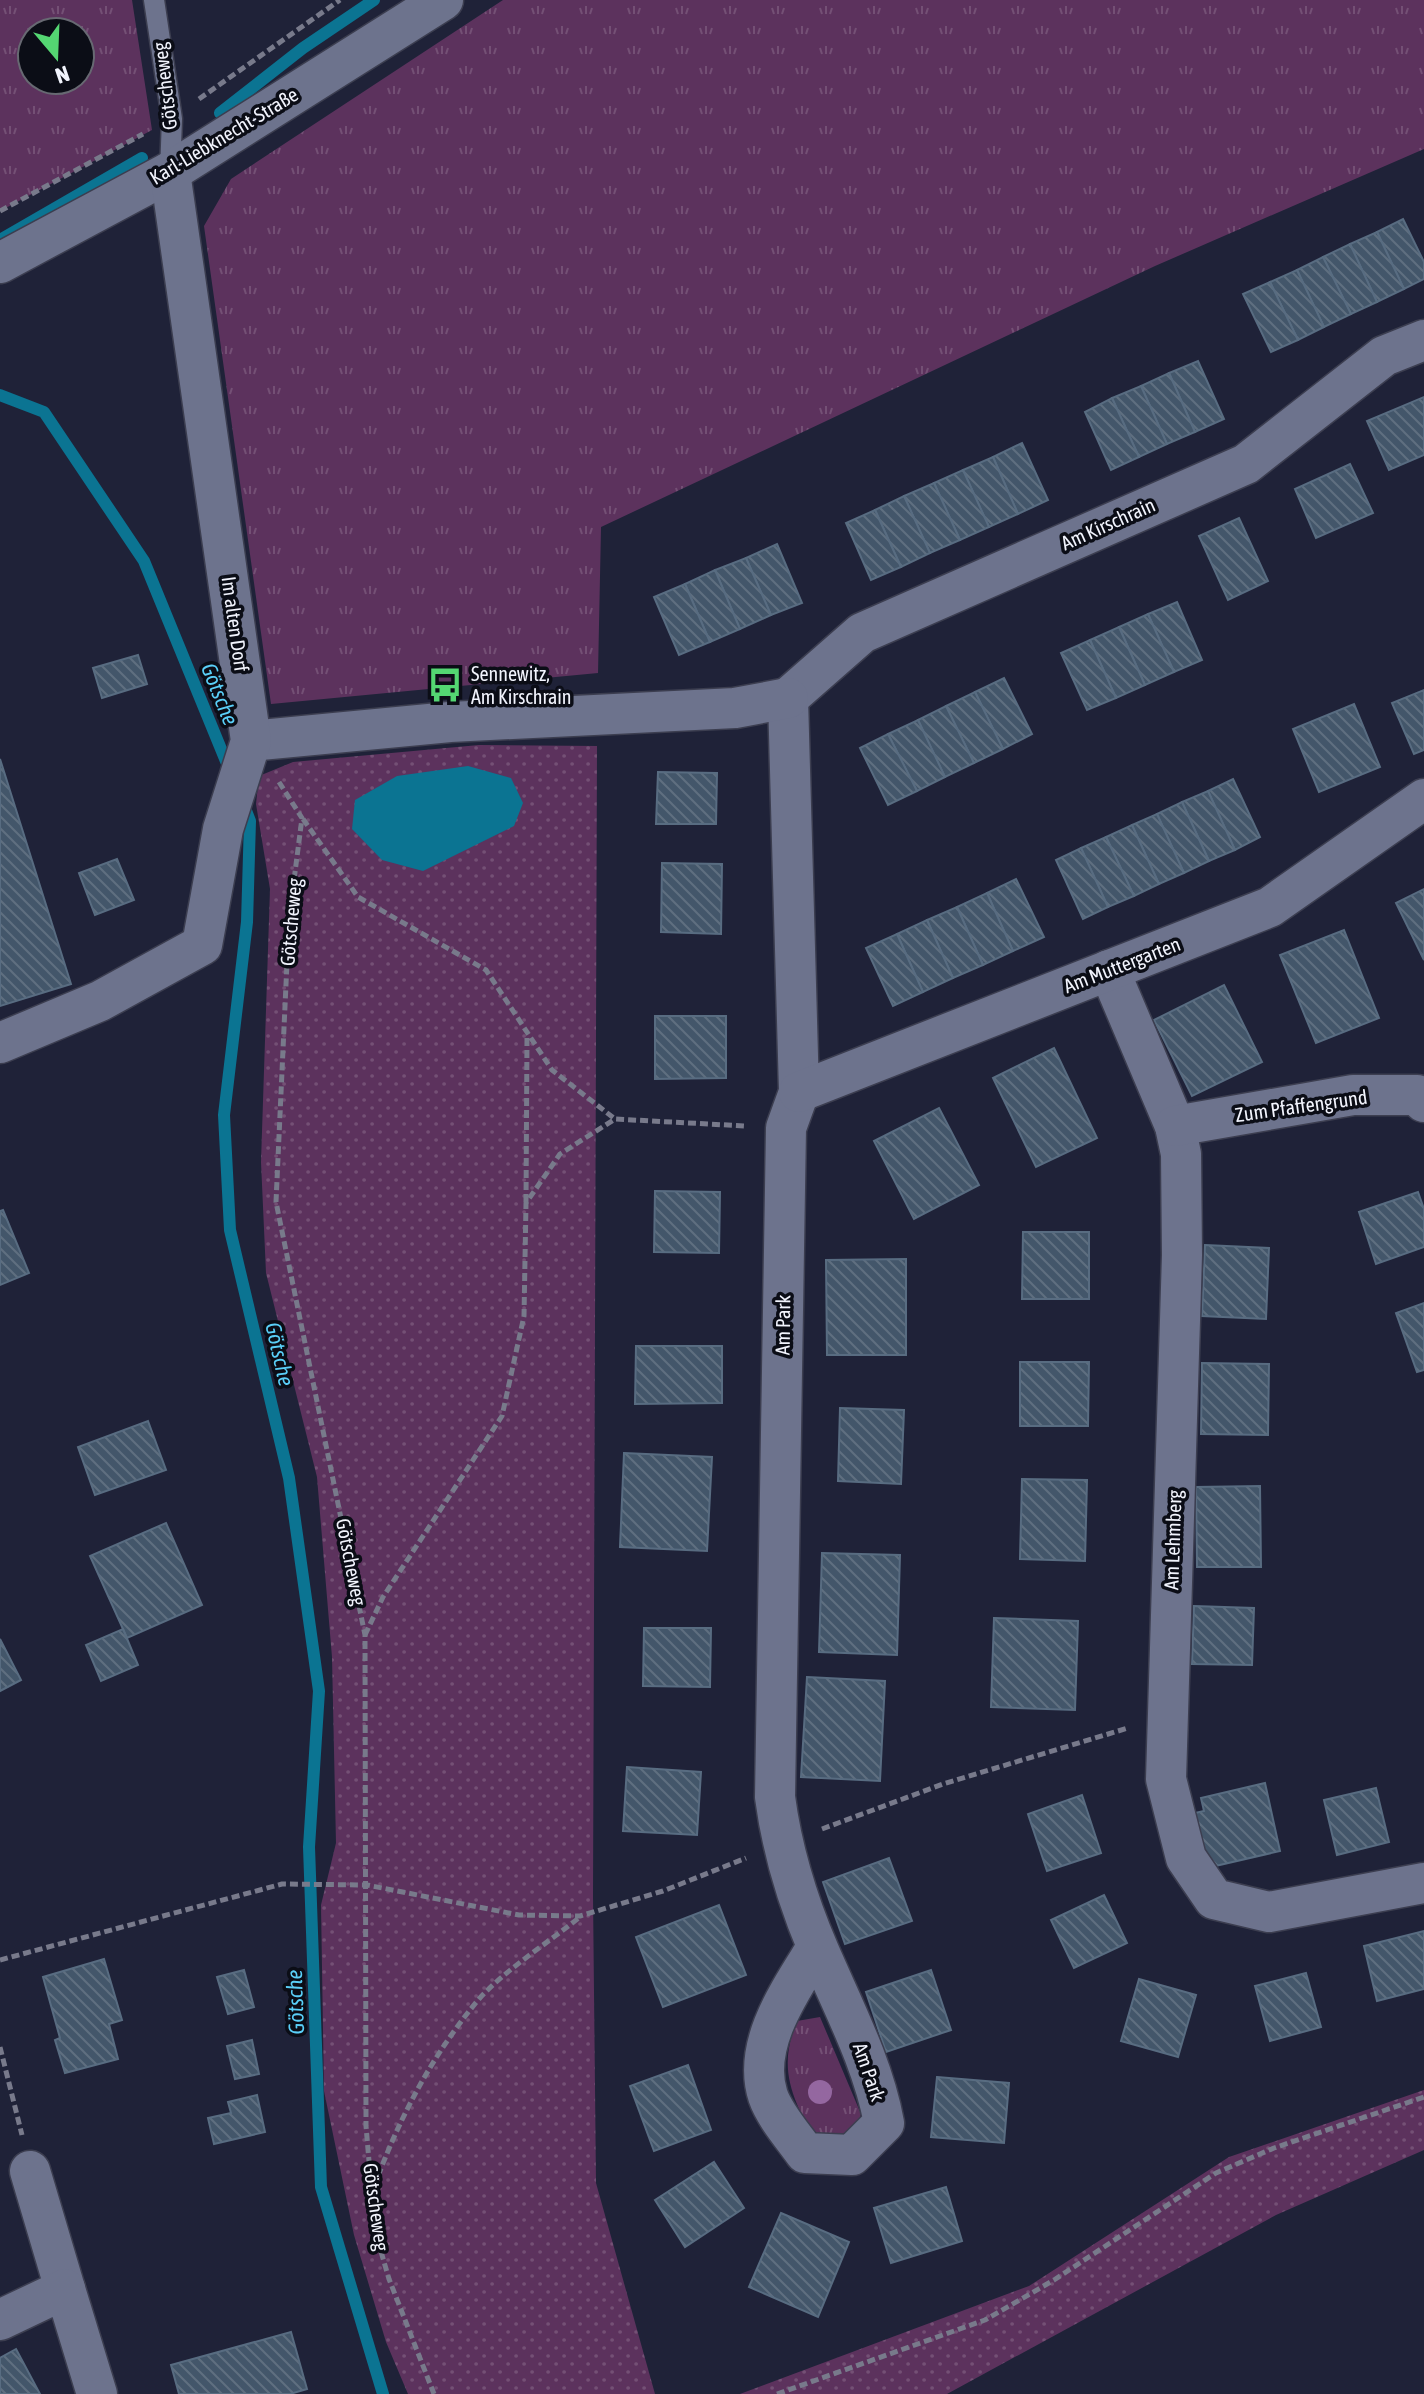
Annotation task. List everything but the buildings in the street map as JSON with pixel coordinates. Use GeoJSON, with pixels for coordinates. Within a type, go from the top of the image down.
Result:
{"type":"FeatureCollection","features":[{"type":"Feature","properties":{"kind":"street","name":"Karl-Liebknecht-Straße"},"geometry":{"type":"LineString","coordinates":[[0,263],[170,172],[443,0]]}},
{"type":"Feature","properties":{"kind":"street","name":"Im alten Dorf"},"geometry":{"type":"LineString","coordinates":[[0,1043],[100,1001],[202,945],[223,829],[251,741],[170,172]]}},
{"type":"Feature","properties":{"kind":"street","name":"Am Kirschrain"},"geometry":{"type":"LineString","coordinates":[[788,698],[862,633],[1246,464],[1384,356],[1424,340]]}},
{"type":"Feature","properties":{"kind":"street"},"geometry":{"type":"LineString","coordinates":[[251,741],[450,722],[735,708],[788,698]]}},
{"type":"Feature","properties":{"kind":"street","name":"Am Park"},"geometry":{"type":"LineString","coordinates":[[788,698],[792,1110],[775,1797],[781,1844],[817,1947],[878,2091],[884,2123],[852,2155],[805,2153],[767,2095],[765,2049],[787,1996],[817,1947]]}},
{"type":"Feature","properties":{"kind":"street","name":"Am Muttergarten"},"geometry":{"type":"LineString","coordinates":[[792,1110],[1109,970],[1270,907],[1424,799]]}},
{"type":"Feature","properties":{"kind":"street","name":"Am Lehmberg"},"geometry":{"type":"LineString","coordinates":[[1109,970],[1175,1126],[1181,1154],[1182,1255],[1166,1779],[1186,1858],[1214,1899],[1269,1912],[1424,1883]]}},
{"type":"Feature","properties":{"kind":"street","name":"Zum Pfaffengrund"},"geometry":{"type":"LineString","coordinates":[[1175,1126],[1353,1095],[1417,1095],[1424,1102]]}},
{"type":"Feature","properties":{"kind":"street"},"geometry":{"type":"LineString","coordinates":[[30,2171],[97,2394]]}},
{"type":"Feature","properties":{"kind":"street"},"geometry":{"type":"LineString","coordinates":[[0,2320],[65,2289]]}},
{"type":"Feature","properties":{"kind":"lane","name":"Götscheweg"},"geometry":{"type":"LineString","coordinates":[[154,0],[172,119],[170,172]]}},
{"type":"Feature","properties":{"kind":"path"},"geometry":{"type":"LineString","coordinates":[[251,741],[358,897],[486,970],[552,1070],[615,1119]]}},
{"type":"Feature","properties":{"kind":"path","name":"Götscheweg"},"geometry":{"type":"LineString","coordinates":[[302,818],[289,919],[276,1202],[365,1635],[366,2126],[375,2231],[389,2279],[434,2394]]}},
{"type":"Feature","properties":{"kind":"path"},"geometry":{"type":"LineString","coordinates":[[365,1635],[383,1597],[502,1416],[524,1316],[527,1033]]}},
{"type":"Feature","properties":{"kind":"path"},"geometry":{"type":"LineString","coordinates":[[526,1203],[560,1154],[615,1119],[792,1110]]}},
{"type":"Feature","properties":{"kind":"path"},"geometry":{"type":"LineString","coordinates":[[0,1960],[282,1884],[343,1883]]}},
{"type":"Feature","properties":{"kind":"path"},"geometry":{"type":"LineString","coordinates":[[373,2190],[393,2134],[426,2072],[481,1997],[580,1916]]}},
{"type":"Feature","properties":{"kind":"path"},"geometry":{"type":"LineString","coordinates":[[0,2047],[30,2171]]}},
{"type":"Feature","properties":{"kind":"path"},"geometry":{"type":"LineString","coordinates":[[777,2394],[985,2320],[1054,2280],[1216,2173],[1274,2148],[1424,2097]]}},
{"type":"Feature","properties":{"kind":"green space"},"geometry":{"type":"Polygon","coordinates":[[[0,0],[132,0],[152,130],[0,211],[0,0]]]}},
{"type":"Feature","properties":{"kind":"green space"},"geometry":{"type":"Polygon","coordinates":[[[503,0],[1424,0],[1424,149],[1155,266],[601,527],[598,673],[271,704],[204,226],[231,179],[503,0]]]}},
{"type":"Feature","properties":{"kind":"green space"},"geometry":{"type":"Polygon","coordinates":[[[479,745],[597,746],[593,1897],[596,2183],[655,2394],[408,2394],[386,2342],[354,2235],[324,2091],[321,1905],[336,1843],[332,1657],[317,1477],[266,1273],[261,1162],[270,889],[256,804],[259,776],[293,762],[479,745]]]}},
{"type":"Feature","properties":{"kind":"green space"},"geometry":{"type":"Polygon","coordinates":[[[820,2017],[861,2114],[854,2134],[818,2146],[795,2100],[788,2071],[788,2055],[797,2021],[820,2017]]]}},
{"type":"Feature","properties":{"kind":"green space"},"geometry":{"type":"Polygon","coordinates":[[[1424,2090],[1424,2150],[1276,2215],[947,2394],[740,2394],[1029,2286],[1229,2157],[1424,2090]]]}},
{"type":"Feature","properties":{"kind":"water"},"geometry":{"type":"Polygon","coordinates":[[[468,766],[511,778],[523,803],[514,826],[423,871],[382,860],[352,829],[355,800],[397,776],[468,766]]]}},
{"type":"Feature","properties":{"kind":"waterway"},"geometry":{"type":"LineString","coordinates":[[220,113],[303,48],[374,0]]}},
{"type":"Feature","properties":{"kind":"waterway"},"geometry":{"type":"LineString","coordinates":[[0,240],[142,158]]}},
{"type":"Feature","properties":{"kind":"waterway","name":"Götsche"},"geometry":{"type":"LineString","coordinates":[[0,395],[44,412],[144,561],[230,771]]}},
{"type":"Feature","properties":{"kind":"waterway","name":"Götsche"},"geometry":{"type":"LineString","coordinates":[[243,803],[250,821],[247,922],[224,1115],[230,1230],[289,1478],[319,1691],[309,1847],[321,2187],[383,2394]]}},
{"type":"Feature","properties":{"kind":"place","name":"Sennewitz, Am Kirschrain"},"geometry":{"type":"Point","coordinates":[445,685]}}]}
